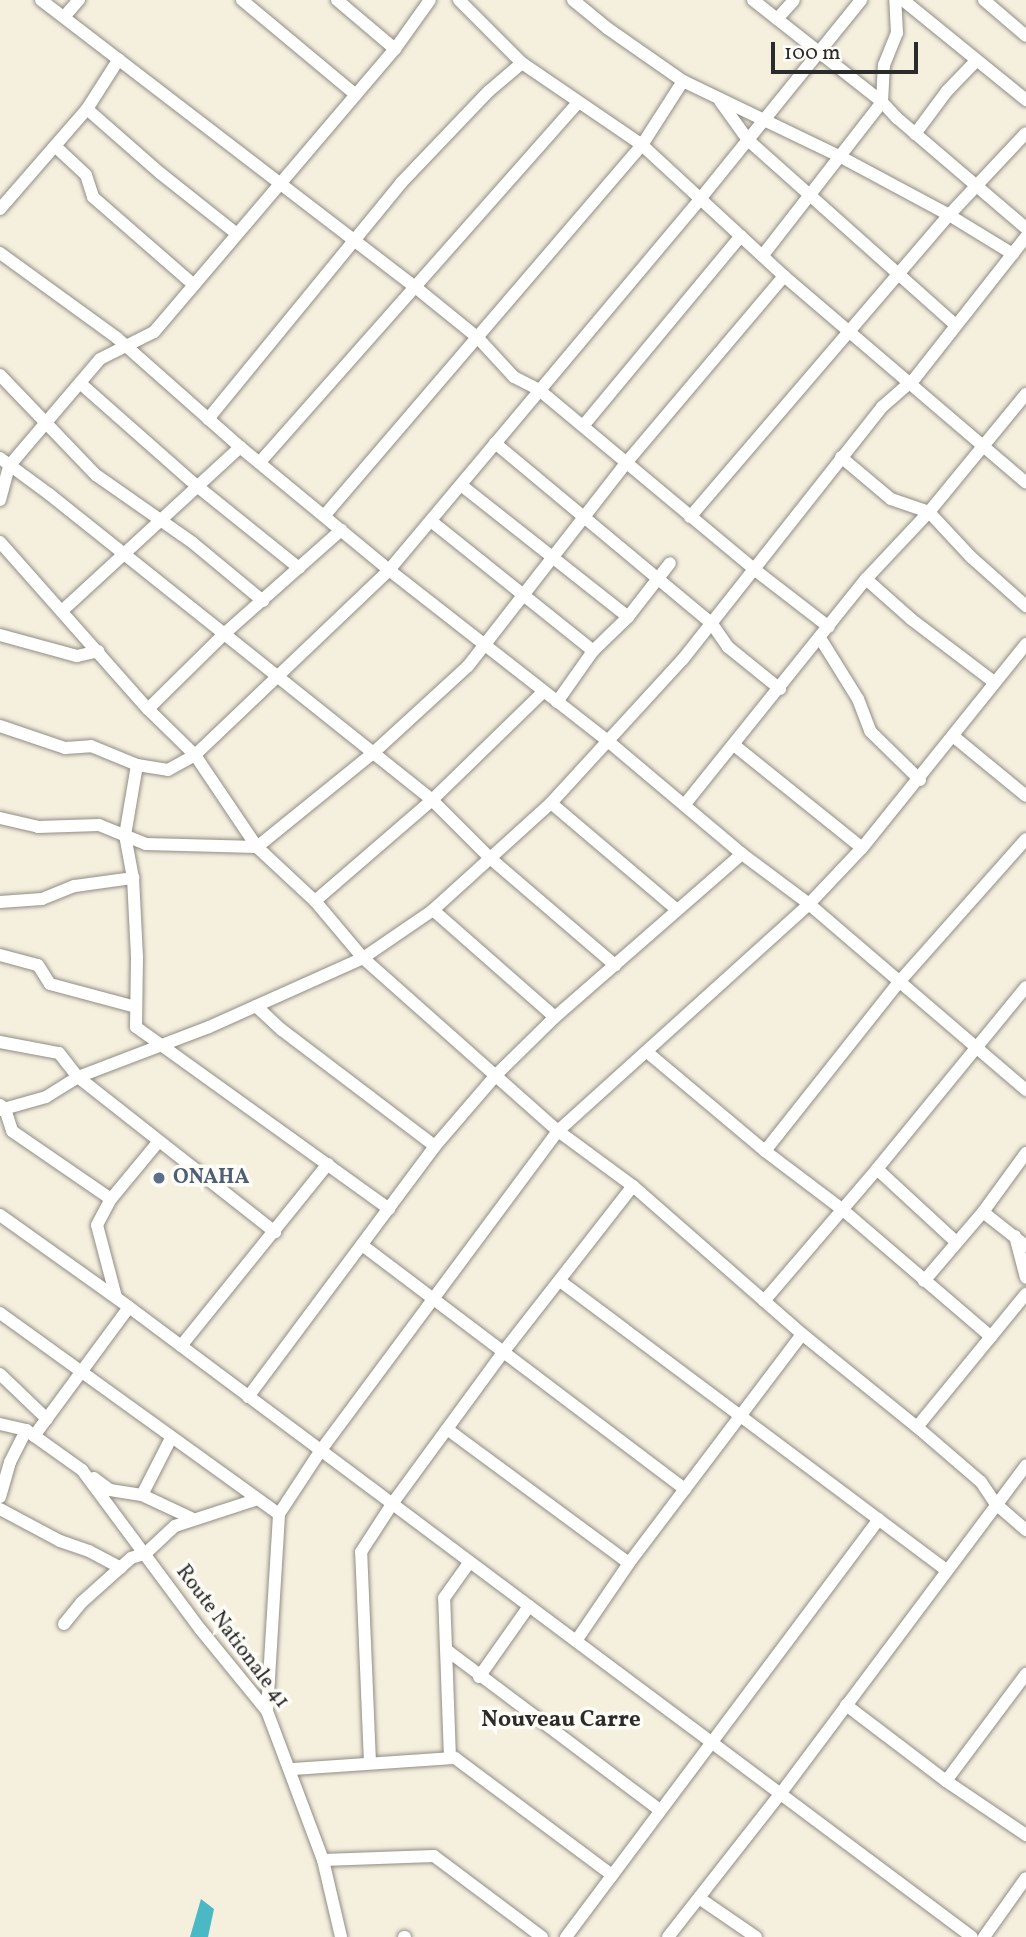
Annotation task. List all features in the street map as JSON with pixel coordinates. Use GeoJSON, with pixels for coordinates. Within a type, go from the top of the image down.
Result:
{"type":"FeatureCollection","features":[{"type":"Feature","properties":{"kind":"street"},"geometry":{"type":"LineString","coordinates":[[41,0],[277,184],[414,286],[478,338],[513,377],[538,389],[690,517],[829,627]]}},
{"type":"Feature","properties":{"kind":"street"},"geometry":{"type":"LineString","coordinates":[[64,17],[79,0]]}},
{"type":"Feature","properties":{"kind":"street"},"geometry":{"type":"LineString","coordinates":[[242,0],[356,95]]}},
{"type":"Feature","properties":{"kind":"street"},"geometry":{"type":"LineString","coordinates":[[337,0],[395,49]]}},
{"type":"Feature","properties":{"kind":"street"},"geometry":{"type":"LineString","coordinates":[[0,500],[5,462],[46,423],[100,359],[154,332],[277,184],[395,49],[430,0]]}},
{"type":"Feature","properties":{"kind":"street"},"geometry":{"type":"LineString","coordinates":[[459,0],[522,63],[642,145],[783,276],[1026,483]]}},
{"type":"Feature","properties":{"kind":"street"},"geometry":{"type":"LineString","coordinates":[[573,0],[607,28],[683,81],[764,118],[841,158],[949,215],[1013,254]]}},
{"type":"Feature","properties":{"kind":"street"},"geometry":{"type":"LineString","coordinates":[[753,0],[882,102],[915,134],[1026,228]]}},
{"type":"Feature","properties":{"kind":"street"},"geometry":{"type":"LineString","coordinates":[[777,19],[794,0]]}},
{"type":"Feature","properties":{"kind":"street"},"geometry":{"type":"LineString","coordinates":[[0,726],[65,748],[91,746],[137,765],[168,770],[195,755],[280,677],[389,570],[700,199],[861,0]]}},
{"type":"Feature","properties":{"kind":"street"},"geometry":{"type":"LineString","coordinates":[[763,255],[882,102],[884,65],[897,33],[895,0]]}},
{"type":"Feature","properties":{"kind":"street"},"geometry":{"type":"LineString","coordinates":[[903,0],[1026,100]]}},
{"type":"Feature","properties":{"kind":"street"},"geometry":{"type":"LineString","coordinates":[[984,0],[1026,36]]}},
{"type":"Feature","properties":{"kind":"street"},"geometry":{"type":"LineString","coordinates":[[0,209],[87,109],[119,60]]}},
{"type":"Feature","properties":{"kind":"street"},"geometry":{"type":"LineString","coordinates":[[915,134],[947,91],[976,61]]}},
{"type":"Feature","properties":{"kind":"street"},"geometry":{"type":"LineString","coordinates":[[208,419],[401,183],[488,91],[522,63]]}},
{"type":"Feature","properties":{"kind":"street"},"geometry":{"type":"LineString","coordinates":[[324,516],[642,145],[683,81]]}},
{"type":"Feature","properties":{"kind":"street"},"geometry":{"type":"LineString","coordinates":[[720,100],[748,141],[956,326]]}},
{"type":"Feature","properties":{"kind":"street"},"geometry":{"type":"LineString","coordinates":[[260,462],[578,102]]}},
{"type":"Feature","properties":{"kind":"street"},"geometry":{"type":"LineString","coordinates":[[87,109],[160,173],[237,234]]}},
{"type":"Feature","properties":{"kind":"street"},"geometry":{"type":"LineString","coordinates":[[690,517],[899,277],[949,215],[1026,133]]}},
{"type":"Feature","properties":{"kind":"street"},"geometry":{"type":"LineString","coordinates":[[55,146],[86,175],[93,197],[194,285]]}},
{"type":"Feature","properties":{"kind":"street"},"geometry":{"type":"LineString","coordinates":[[583,426],[741,236]]}},
{"type":"Feature","properties":{"kind":"street"},"geometry":{"type":"LineString","coordinates":[[111,1199],[12,1131],[2,1108],[46,1097],[78,1077],[256,1006],[363,958],[433,910],[551,803],[609,742],[712,624],[841,457],[882,407],[910,383],[1026,237]]}},
{"type":"Feature","properties":{"kind":"street"},"geometry":{"type":"LineString","coordinates":[[0,253],[127,347],[240,447],[389,570],[609,742],[741,854],[809,904],[1026,1090]]}},
{"type":"Feature","properties":{"kind":"street"},"geometry":{"type":"LineString","coordinates":[[0,818],[38,827],[99,825],[146,844],[257,847],[372,754],[468,666],[626,463],[783,276]]}},
{"type":"Feature","properties":{"kind":"street"},"geometry":{"type":"LineString","coordinates":[[0,375],[96,475],[193,543],[263,601]]}},
{"type":"Feature","properties":{"kind":"street"},"geometry":{"type":"LineString","coordinates":[[80,383],[197,486],[299,568]]}},
{"type":"Feature","properties":{"kind":"street"},"geometry":{"type":"LineString","coordinates":[[685,804],[866,579],[929,512],[1026,394]]}},
{"type":"Feature","properties":{"kind":"street"},"geometry":{"type":"LineString","coordinates":[[495,443],[712,624],[728,647],[780,689]]}},
{"type":"Feature","properties":{"kind":"street"},"geometry":{"type":"LineString","coordinates":[[63,610],[240,447]]}},
{"type":"Feature","properties":{"kind":"street"},"geometry":{"type":"LineString","coordinates":[[841,457],[891,499],[929,512],[971,558],[1026,606]]}},
{"type":"Feature","properties":{"kind":"street"},"geometry":{"type":"LineString","coordinates":[[5,462],[49,494],[432,800],[490,858],[615,965]]}},
{"type":"Feature","properties":{"kind":"street"},"geometry":{"type":"LineString","coordinates":[[461,485],[628,617]]}},
{"type":"Feature","properties":{"kind":"street"},"geometry":{"type":"LineString","coordinates":[[431,521],[593,651]]}},
{"type":"Feature","properties":{"kind":"street"},"geometry":{"type":"LineString","coordinates":[[148,709],[224,634],[341,530]]}},
{"type":"Feature","properties":{"kind":"street"},"geometry":{"type":"LineString","coordinates":[[0,542],[148,709],[195,755],[257,847],[314,901],[363,958],[497,1074],[558,1131],[633,1186],[802,1334],[981,1482],[996,1504],[1026,1530]]}},
{"type":"Feature","properties":{"kind":"street"},"geometry":{"type":"LineString","coordinates":[[557,702],[593,651],[628,617],[670,563]]}},
{"type":"Feature","properties":{"kind":"street"},"geometry":{"type":"LineString","coordinates":[[866,579],[912,619],[994,681]]}},
{"type":"Feature","properties":{"kind":"street"},"geometry":{"type":"LineString","coordinates":[[0,635],[77,656],[99,652]]}},
{"type":"Feature","properties":{"kind":"street"},"geometry":{"type":"LineString","coordinates":[[820,638],[858,699],[870,731],[920,779]]}},
{"type":"Feature","properties":{"kind":"street"},"geometry":{"type":"LineString","coordinates":[[267,1711],[279,1514],[321,1450],[558,1131],[809,904],[862,849],[920,779],[994,681],[1026,645]]}},
{"type":"Feature","properties":{"kind":"street"},"geometry":{"type":"LineString","coordinates":[[314,901],[432,800],[544,691]]}},
{"type":"Feature","properties":{"kind":"street"},"geometry":{"type":"LineString","coordinates":[[953,736],[1026,796]]}},
{"type":"Feature","properties":{"kind":"street"},"geometry":{"type":"LineString","coordinates":[[734,745],[862,849]]}},
{"type":"Feature","properties":{"kind":"street"},"geometry":{"type":"LineString","coordinates":[[137,765],[125,835],[133,878],[136,1027],[389,1209]]}},
{"type":"Feature","properties":{"kind":"street"},"geometry":{"type":"LineString","coordinates":[[551,803],[677,911]]}},
{"type":"Feature","properties":{"kind":"street"},"geometry":{"type":"LineString","coordinates":[[765,1151],[899,982],[1026,839]]}},
{"type":"Feature","properties":{"kind":"street"},"geometry":{"type":"LineString","coordinates":[[248,1397],[435,1146],[497,1074],[555,1017],[741,854]]}},
{"type":"Feature","properties":{"kind":"street"},"geometry":{"type":"LineString","coordinates":[[0,902],[42,899],[75,886],[133,878]]}},
{"type":"Feature","properties":{"kind":"street"},"geometry":{"type":"LineString","coordinates":[[433,910],[555,1017]]}},
{"type":"Feature","properties":{"kind":"street"},"geometry":{"type":"LineString","coordinates":[[0,955],[38,965],[50,984],[136,1007]]}},
{"type":"Feature","properties":{"kind":"street"},"geometry":{"type":"LineString","coordinates":[[764,1301],[843,1210],[1026,987]]}},
{"type":"Feature","properties":{"kind":"street"},"geometry":{"type":"LineString","coordinates":[[256,1006],[282,1030],[435,1146]]}},
{"type":"Feature","properties":{"kind":"street"},"geometry":{"type":"LineString","coordinates":[[0,1042],[59,1053],[78,1077],[275,1233]]}},
{"type":"Feature","properties":{"kind":"street"},"geometry":{"type":"LineString","coordinates":[[647,1052],[765,1151],[843,1210],[991,1337]]}},
{"type":"Feature","properties":{"kind":"street"},"geometry":{"type":"LineString","coordinates":[[116,1297],[97,1225],[111,1199],[159,1141]]}},
{"type":"Feature","properties":{"kind":"street"},"geometry":{"type":"LineString","coordinates":[[923,1281],[984,1212],[1026,1153]]}},
{"type":"Feature","properties":{"kind":"street"},"geometry":{"type":"LineString","coordinates":[[181,1346],[275,1233],[328,1164]]}},
{"type":"Feature","properties":{"kind":"street"},"geometry":{"type":"LineString","coordinates":[[877,1169],[957,1242]]}},
{"type":"Feature","properties":{"kind":"street"},"geometry":{"type":"LineString","coordinates":[[370,1763],[362,1552],[392,1504],[504,1351],[633,1186]]}},
{"type":"Feature","properties":{"kind":"street"},"geometry":{"type":"LineString","coordinates":[[984,1212],[1026,1246]]}},
{"type":"Feature","properties":{"kind":"street"},"geometry":{"type":"LineString","coordinates":[[0,1215],[130,1307],[972,1937]]}},
{"type":"Feature","properties":{"kind":"street"},"geometry":{"type":"LineString","coordinates":[[1015,1236],[1026,1279]]}},
{"type":"Feature","properties":{"kind":"street"},"geometry":{"type":"LineString","coordinates":[[362,1245],[685,1489]]}},
{"type":"Feature","properties":{"kind":"street"},"geometry":{"type":"LineString","coordinates":[[560,1281],[741,1413],[947,1570]]}},
{"type":"Feature","properties":{"kind":"street"},"geometry":{"type":"LineString","coordinates":[[917,1427],[1026,1294]]}},
{"type":"Feature","properties":{"kind":"street"},"geometry":{"type":"LineString","coordinates":[[0,1497],[9,1462],[30,1433],[47,1419],[130,1307]]}},
{"type":"Feature","properties":{"kind":"street"},"geometry":{"type":"LineString","coordinates":[[0,1313],[279,1514]]}},
{"type":"Feature","properties":{"kind":"street"},"geometry":{"type":"LineString","coordinates":[[576,1641],[629,1563],[802,1334]]}},
{"type":"Feature","properties":{"kind":"street"},"geometry":{"type":"LineString","coordinates":[[0,1374],[47,1419]]}},
{"type":"Feature","properties":{"kind":"street","name":"Route Nationale 41"},"geometry":{"type":"LineString","coordinates":[[0,1424],[30,1433],[82,1470],[201,1630],[267,1711],[292,1769],[323,1860],[341,1937]]}},
{"type":"Feature","properties":{"kind":"street"},"geometry":{"type":"LineString","coordinates":[[447,1429],[629,1563]]}},
{"type":"Feature","properties":{"kind":"street"},"geometry":{"type":"LineString","coordinates":[[142,1495],[171,1438]]}},
{"type":"Feature","properties":{"kind":"street"},"geometry":{"type":"LineString","coordinates":[[668,1937],[781,1793],[1026,1465]]}},
{"type":"Feature","properties":{"kind":"street"},"geometry":{"type":"LineString","coordinates":[[82,1470],[110,1490],[142,1495],[191,1518]]}},
{"type":"Feature","properties":{"kind":"street"},"geometry":{"type":"LineString","coordinates":[[64,1624],[82,1602],[131,1558],[146,1553],[175,1526],[191,1518],[258,1499]]}},
{"type":"Feature","properties":{"kind":"street"},"geometry":{"type":"LineString","coordinates":[[0,1509],[60,1542],[89,1551],[121,1568]]}},
{"type":"Feature","properties":{"kind":"street"},"geometry":{"type":"LineString","coordinates":[[566,1937],[879,1519]]}},
{"type":"Feature","properties":{"kind":"street"},"geometry":{"type":"LineString","coordinates":[[450,1758],[444,1598],[469,1563]]}},
{"type":"Feature","properties":{"kind":"street"},"geometry":{"type":"LineString","coordinates":[[479,1677],[529,1606]]}},
{"type":"Feature","properties":{"kind":"street"},"geometry":{"type":"LineString","coordinates":[[448,1651],[479,1677],[660,1810]]}},
{"type":"Feature","properties":{"kind":"street"},"geometry":{"type":"LineString","coordinates":[[946,1781],[1026,1674]]}},
{"type":"Feature","properties":{"kind":"street"},"geometry":{"type":"LineString","coordinates":[[846,1705],[946,1781],[1026,1835]]}},
{"type":"Feature","properties":{"kind":"street"},"geometry":{"type":"LineString","coordinates":[[292,1769],[455,1758],[612,1875]]}},
{"type":"Feature","properties":{"kind":"street"},"geometry":{"type":"LineString","coordinates":[[323,1860],[434,1856],[542,1937]]}},
{"type":"Feature","properties":{"kind":"street"},"geometry":{"type":"LineString","coordinates":[[984,1937],[1026,1878]]}},
{"type":"Feature","properties":{"kind":"street"},"geometry":{"type":"LineString","coordinates":[[699,1898],[756,1937]]}},
{"type":"Feature","properties":{"kind":"water"},"geometry":{"type":"Polygon","coordinates":[[[201,1899],[214,1909],[208,1937],[190,1937],[201,1899]]]}},
{"type":"Feature","properties":{"kind":"place","name":"ONAHA"},"geometry":{"type":"Point","coordinates":[159,1178]}},
{"type":"Feature","properties":{"kind":"district","name":"Nouveau Carre"},"geometry":{"type":"Point","coordinates":[561,1720]}}]}
